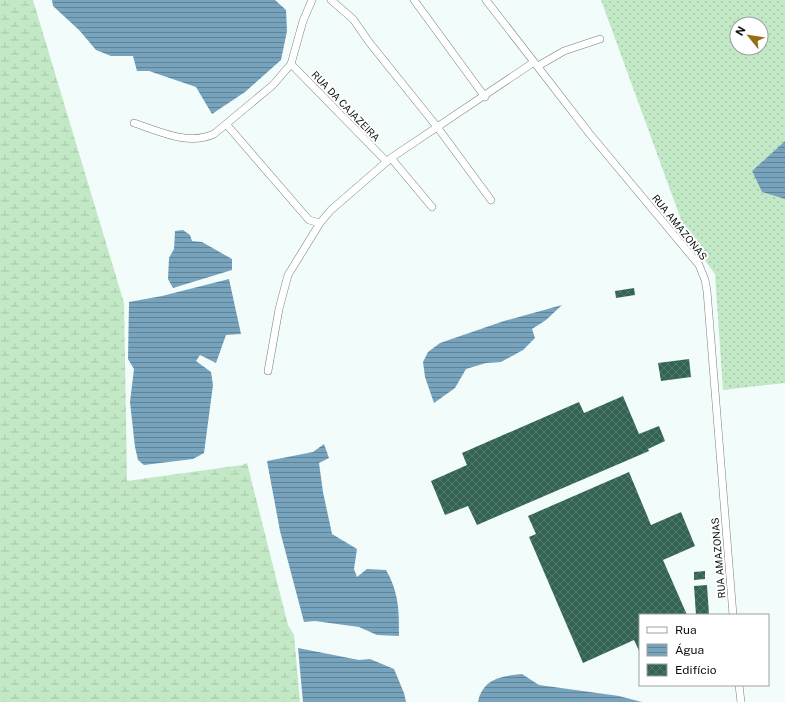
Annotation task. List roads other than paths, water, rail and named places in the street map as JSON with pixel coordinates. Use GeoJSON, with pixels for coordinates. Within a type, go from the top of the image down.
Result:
{"type":"FeatureCollection","features":[{"type":"Feature","properties":{"kind":"street"},"geometry":{"type":"LineString","coordinates":[[134,123],[179,137],[195,140],[214,134],[227,125],[273,85],[291,64],[303,21],[312,0]]}},
{"type":"Feature","properties":{"kind":"street"},"geometry":{"type":"LineString","coordinates":[[331,0],[353,19],[369,42],[438,128],[491,200]]}},
{"type":"Feature","properties":{"kind":"street"},"geometry":{"type":"LineString","coordinates":[[414,0],[485,97]]}},
{"type":"Feature","properties":{"kind":"street","name":"RUA AMAZONAS"},"geometry":{"type":"LineString","coordinates":[[486,0],[589,133],[699,265],[703,273],[707,291],[733,614]]}},
{"type":"Feature","properties":{"kind":"street"},"geometry":{"type":"LineString","coordinates":[[268,371],[279,308],[288,275],[320,224],[338,203],[389,160],[536,64],[564,50],[600,38]]}},
{"type":"Feature","properties":{"kind":"street","name":"RUA DA CAJAZEIRA"},"geometry":{"type":"LineString","coordinates":[[291,64],[389,160],[432,207]]}},
{"type":"Feature","properties":{"kind":"street"},"geometry":{"type":"LineString","coordinates":[[227,125],[308,220],[320,224]]}},
{"type":"Feature","properties":{"kind":"street"},"geometry":{"type":"LineString","coordinates":[[738,686],[741,702]]}},
{"type":"Feature","properties":{"kind":"water"},"geometry":{"type":"Polygon","coordinates":[[[52,0],[275,0],[286,10],[287,31],[281,60],[245,92],[212,114],[196,87],[149,71],[137,71],[133,56],[111,56],[96,50],[79,30],[53,6],[52,0]]]}},
{"type":"Feature","properties":{"kind":"water"},"geometry":{"type":"Polygon","coordinates":[[[785,141],[785,199],[762,192],[752,171],[785,141]]]}},
{"type":"Feature","properties":{"kind":"water"},"geometry":{"type":"Polygon","coordinates":[[[183,230],[190,235],[192,241],[202,242],[232,259],[232,270],[173,288],[168,279],[169,258],[174,249],[175,231],[183,230]]]}},
{"type":"Feature","properties":{"kind":"water"},"geometry":{"type":"Polygon","coordinates":[[[229,279],[241,334],[226,335],[216,363],[200,355],[196,361],[211,372],[213,385],[204,453],[193,459],[144,465],[138,460],[135,447],[130,402],[134,369],[128,359],[129,302],[162,296],[229,279]]]}},
{"type":"Feature","properties":{"kind":"water"},"geometry":{"type":"Polygon","coordinates":[[[562,305],[546,320],[532,329],[535,338],[523,350],[501,362],[486,363],[466,369],[455,388],[434,403],[425,377],[423,362],[428,352],[440,343],[504,321],[562,305]]]}},
{"type":"Feature","properties":{"kind":"water"},"geometry":{"type":"Polygon","coordinates":[[[324,444],[329,458],[319,463],[323,492],[332,534],[357,549],[354,569],[357,577],[367,569],[386,570],[394,586],[396,594],[399,618],[399,636],[377,635],[359,627],[315,621],[304,622],[280,531],[267,461],[313,452],[324,444]]]}},
{"type":"Feature","properties":{"kind":"water"},"geometry":{"type":"Polygon","coordinates":[[[298,648],[359,660],[370,659],[394,669],[406,702],[303,702],[298,648]]]}},
{"type":"Feature","properties":{"kind":"water"},"geometry":{"type":"Polygon","coordinates":[[[522,674],[539,685],[619,696],[642,702],[478,702],[484,688],[489,683],[501,677],[522,674]]]}}]}
